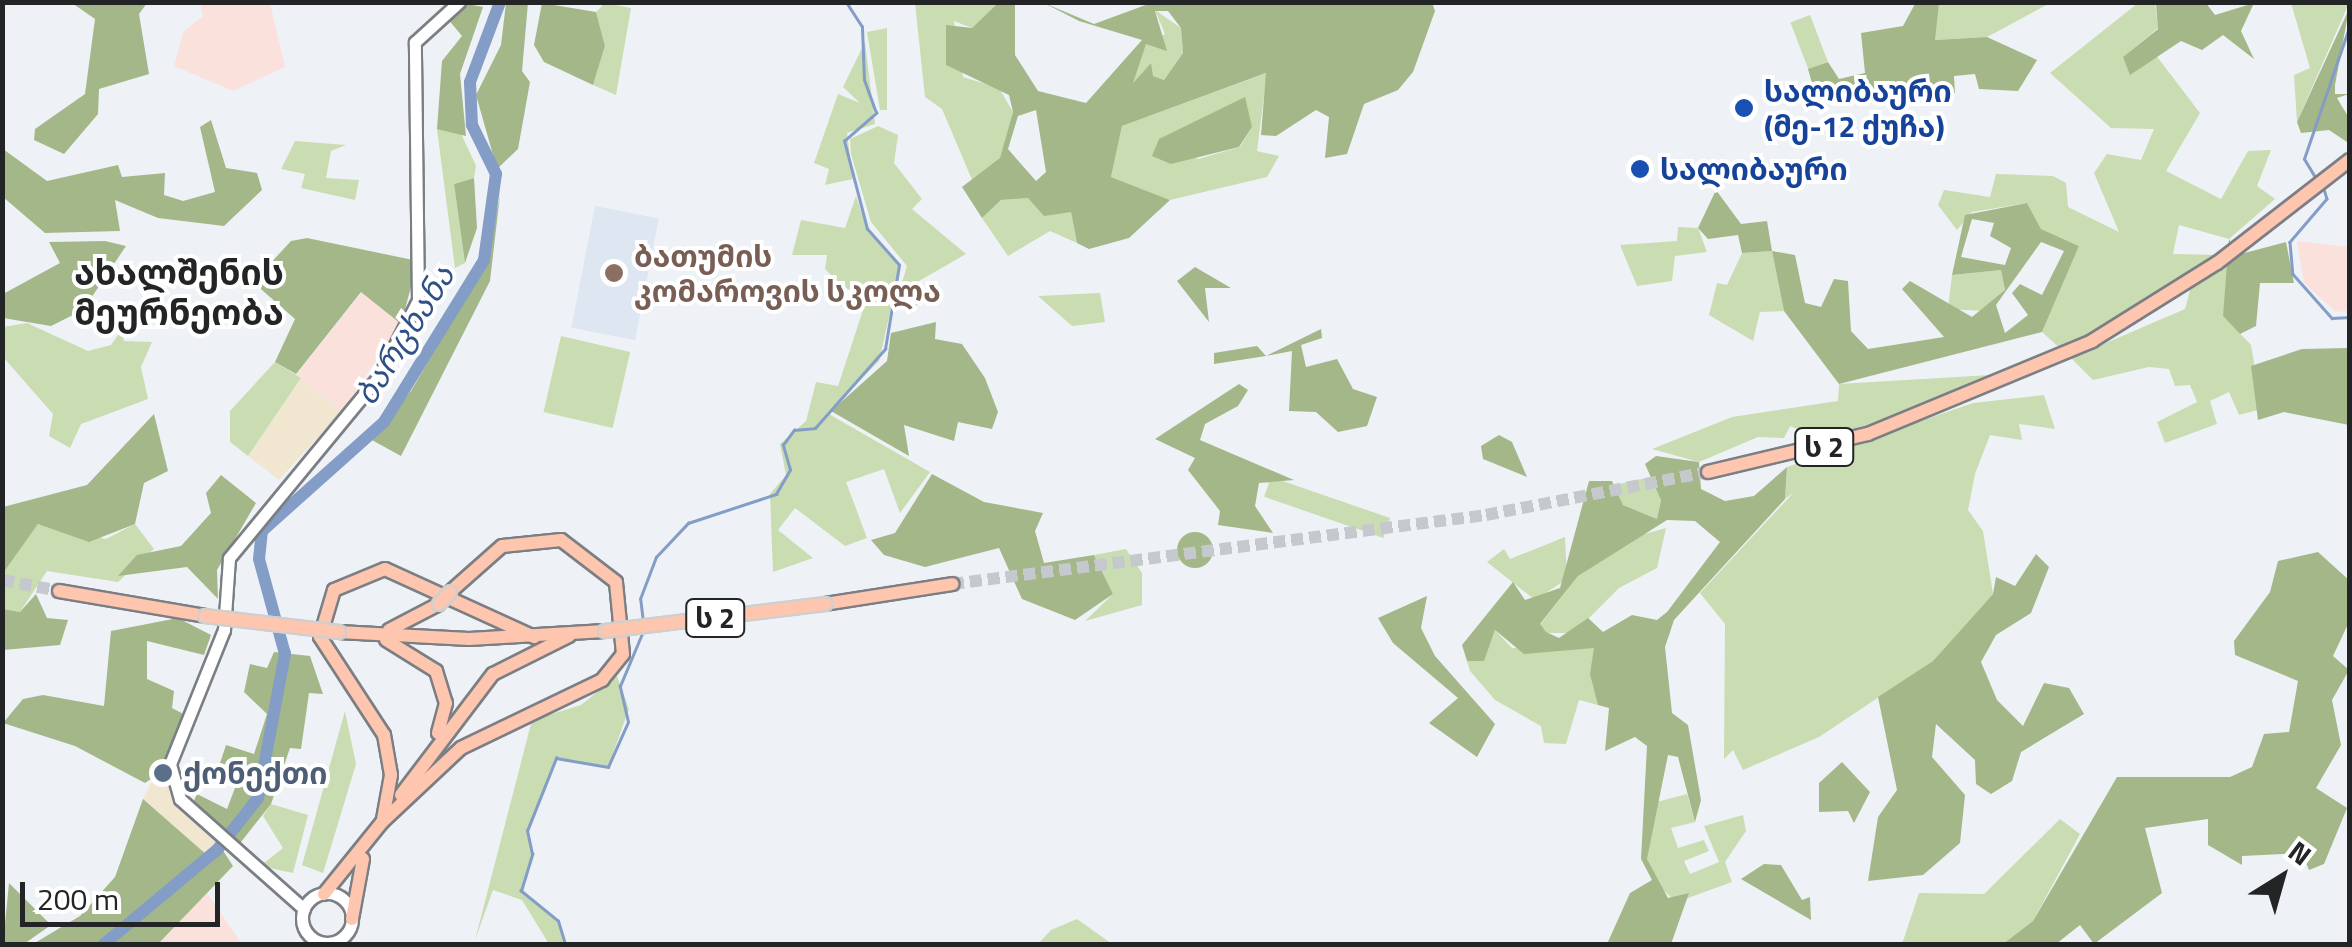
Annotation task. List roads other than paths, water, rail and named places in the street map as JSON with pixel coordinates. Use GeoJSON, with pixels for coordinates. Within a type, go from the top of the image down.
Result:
{"type":"FeatureCollection","features":[{"type":"Feature","properties":{"kind":"highway","name":"ს 2"},"geometry":{"type":"LineString","coordinates":[[1708,472],[1868,434],[1948,404],[2065,352],[2217,262],[2350,160]]}},
{"type":"Feature","properties":{"kind":"highway"},"geometry":{"type":"LineString","coordinates":[[346,633],[403,628],[440,604],[502,546],[562,540],[616,582],[623,654],[589,688],[461,748],[382,822]]}},
{"type":"Feature","properties":{"kind":"highway"},"geometry":{"type":"LineString","coordinates":[[382,822],[391,775],[384,735],[320,638],[334,590],[385,570],[534,637]]}},
{"type":"Feature","properties":{"kind":"highway","name":"ს 2"},"geometry":{"type":"LineString","coordinates":[[59,591],[206,616],[346,633],[534,637],[825,604],[952,584]]}},
{"type":"Feature","properties":{"kind":"highway"},"geometry":{"type":"LineString","coordinates":[[370,635],[436,671],[446,703],[428,756]]}},
{"type":"Feature","properties":{"kind":"highway"},"geometry":{"type":"LineString","coordinates":[[321,894],[367,847],[428,756],[493,674],[569,636]]}},
{"type":"Feature","properties":{"kind":"highway"},"geometry":{"type":"LineString","coordinates":[[352,920],[367,847]]}},
{"type":"Feature","properties":{"kind":"main road"},"geometry":{"type":"LineString","coordinates":[[304,909],[248,867],[169,778],[224,630],[229,558],[395,350],[424,280],[410,226],[415,42],[459,2]]}},
{"type":"Feature","properties":{"kind":"main road"},"geometry":{"type":"LineString","coordinates":[[248,867],[344,900],[352,920],[344,937],[320,942],[305,929],[304,909]]}},
{"type":"Feature","properties":{"kind":"main road"},"geometry":{"type":"LineString","coordinates":[[304,909],[321,894]]}},
{"type":"Feature","properties":{"kind":"waterway","name":"ბარცხანა"},"geometry":{"type":"LineString","coordinates":[[104,944],[217,850],[258,798],[285,654],[259,559],[262,531],[384,422],[484,260],[496,174],[472,125],[470,82],[500,2]]}},
{"type":"Feature","properties":{"kind":"waterway"},"geometry":{"type":"LineString","coordinates":[[643,622],[640,599],[656,557],[688,523],[776,494],[790,470],[783,445],[794,430],[815,428],[885,349],[899,265],[867,229],[844,141],[876,113],[864,80],[862,27],[846,2]]}},
{"type":"Feature","properties":{"kind":"waterway"},"geometry":{"type":"LineString","coordinates":[[2316,179],[2304,159],[2350,25]]}},
{"type":"Feature","properties":{"kind":"waterway"},"geometry":{"type":"LineString","coordinates":[[2324,189],[2327,199],[2290,242],[2293,274],[2332,318],[2350,317]]}},
{"type":"Feature","properties":{"kind":"waterway"},"geometry":{"type":"LineString","coordinates":[[565,944],[558,921],[521,891],[532,854],[527,831],[556,758],[608,767],[628,722],[620,686],[644,629]]}},
{"type":"Feature","properties":{"kind":"tunnel"},"geometry":{"type":"LineString","coordinates":[[952,584],[1486,515],[1708,472]]}},
{"type":"Feature","properties":{"kind":"tunnel"},"geometry":{"type":"LineString","coordinates":[[2,580],[59,591]]}},
{"type":"Feature","properties":{"kind":"place","name":"სალიბაური (მე-12 ქუჩა)"},"geometry":{"type":"Point","coordinates":[1744,108]}},
{"type":"Feature","properties":{"kind":"place","name":"სალიბაური"},"geometry":{"type":"Point","coordinates":[1640,169]}},
{"type":"Feature","properties":{"kind":"place","name":"ბათუმის კომაროვის სკოლა"},"geometry":{"type":"Point","coordinates":[614,273]}},
{"type":"Feature","properties":{"kind":"place","name":"ქონექთი"},"geometry":{"type":"Point","coordinates":[163,773]}},
{"type":"Feature","properties":{"kind":"district","name":"ახალშენის მეურნეობა"},"geometry":{"type":"Point","coordinates":[179,292]}}]}
